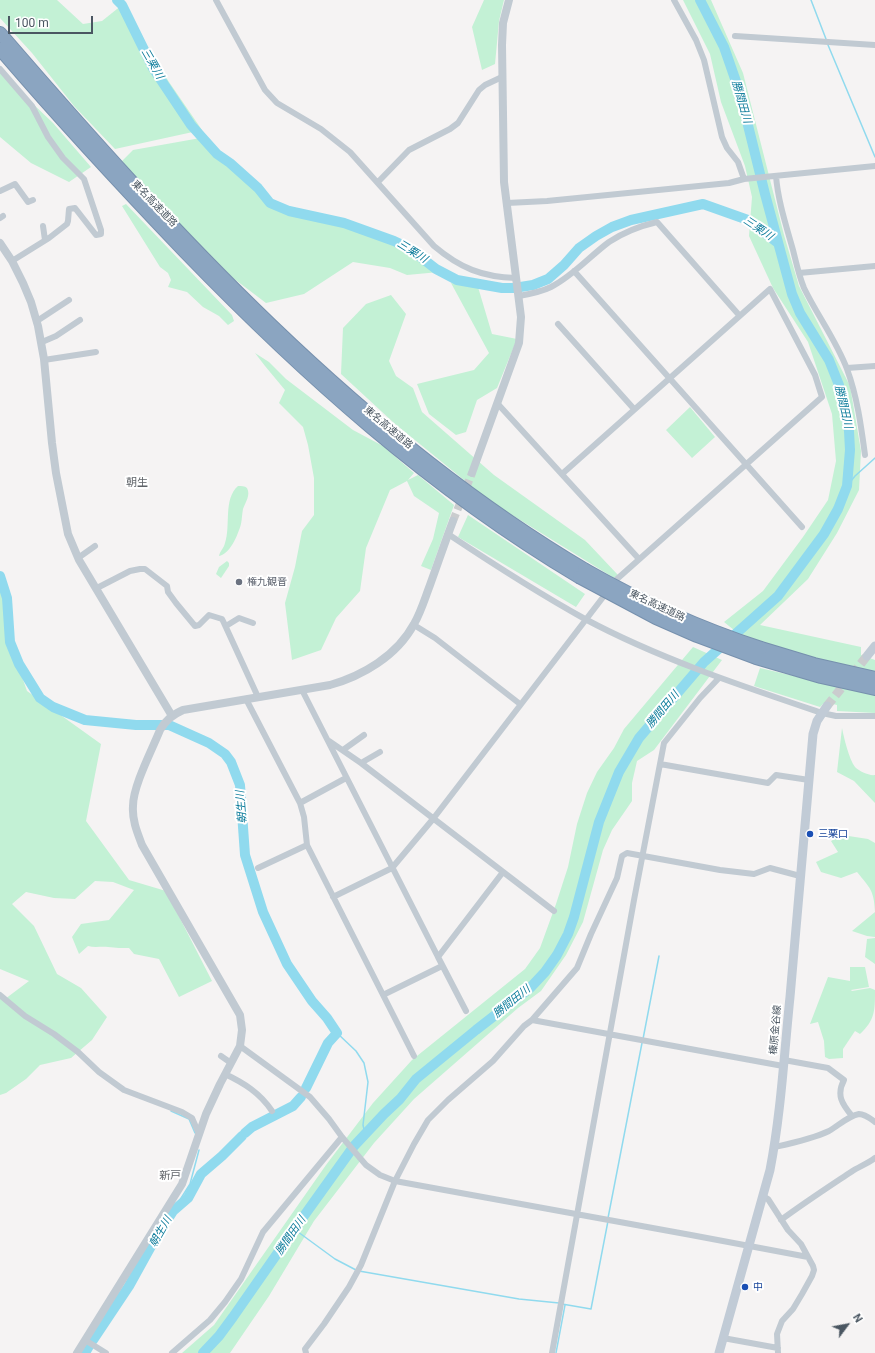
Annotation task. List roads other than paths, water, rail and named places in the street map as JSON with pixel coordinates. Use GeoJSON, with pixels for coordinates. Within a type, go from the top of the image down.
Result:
{"type":"FeatureCollection","features":[{"type":"Feature","properties":{"kind":"highway","name":"東名高速道路"},"geometry":{"type":"LineString","coordinates":[[0,33],[63,106],[163,214],[273,326],[396,436],[464,490],[549,548],[582,573],[656,618],[697,636],[759,653],[875,678]]}},
{"type":"Feature","properties":{"kind":"highway","name":"東名高速道路"},"geometry":{"type":"LineString","coordinates":[[0,49],[76,137],[161,227],[238,306],[313,378],[383,438],[477,511],[544,557],[582,573]]}},
{"type":"Feature","properties":{"kind":"highway","name":"東名高速道路"},"geometry":{"type":"LineString","coordinates":[[759,653],[821,677],[875,689]]}},
{"type":"Feature","properties":{"kind":"main road"},"geometry":{"type":"LineString","coordinates":[[867,656],[875,646]]}},
{"type":"Feature","properties":{"kind":"main road","name":"榛原金谷線"},"geometry":{"type":"LineString","coordinates":[[719,1353],[770,1170],[778,1127],[813,734],[817,721],[825,710]]}},
{"type":"Feature","properties":{"kind":"street"},"geometry":{"type":"LineString","coordinates":[[216,0],[264,90],[277,103],[321,129],[350,152],[434,246],[446,256],[473,271],[499,277],[516,278]]}},
{"type":"Feature","properties":{"kind":"street"},"geometry":{"type":"LineString","coordinates":[[472,473],[519,343],[521,317],[504,182],[502,77],[503,23],[509,0]]}},
{"type":"Feature","properties":{"kind":"street"},"geometry":{"type":"LineString","coordinates":[[674,0],[696,40],[704,60],[722,137],[727,148],[738,162],[746,179]]}},
{"type":"Feature","properties":{"kind":"street"},"geometry":{"type":"LineString","coordinates":[[735,36],[875,45]]}},
{"type":"Feature","properties":{"kind":"street"},"geometry":{"type":"LineString","coordinates":[[0,69],[32,106],[48,137],[63,158],[84,179],[101,230],[101,234],[96,235],[76,208],[69,209],[67,224],[47,239],[12,261]]}},
{"type":"Feature","properties":{"kind":"street"},"geometry":{"type":"LineString","coordinates":[[378,182],[409,150],[450,129],[458,123],[479,90],[502,77]]}},
{"type":"Feature","properties":{"kind":"street"},"geometry":{"type":"LineString","coordinates":[[507,203],[547,201],[729,183],[746,179],[875,166]]}},
{"type":"Feature","properties":{"kind":"street"},"geometry":{"type":"LineString","coordinates":[[774,176],[803,286],[835,343],[847,368],[854,390],[865,455]]}},
{"type":"Feature","properties":{"kind":"street"},"geometry":{"type":"LineString","coordinates":[[0,191],[15,184],[28,202],[33,200]]}},
{"type":"Feature","properties":{"kind":"street"},"geometry":{"type":"LineString","coordinates":[[519,296],[552,286],[615,239],[632,229],[657,222],[739,315]]}},
{"type":"Feature","properties":{"kind":"street"},"geometry":{"type":"LineString","coordinates":[[43,226],[47,239],[53,245]]}},
{"type":"Feature","properties":{"kind":"street"},"geometry":{"type":"LineString","coordinates":[[0,243],[12,261],[31,302],[42,342],[51,440],[68,534],[78,558],[172,716]]}},
{"type":"Feature","properties":{"kind":"street"},"geometry":{"type":"LineString","coordinates":[[799,273],[875,266]]}},
{"type":"Feature","properties":{"kind":"street"},"geometry":{"type":"LineString","coordinates":[[574,271],[802,527]]}},
{"type":"Feature","properties":{"kind":"street"},"geometry":{"type":"LineString","coordinates":[[333,897],[392,868],[433,819],[617,579],[822,397],[815,375],[770,289],[562,474]]}},
{"type":"Feature","properties":{"kind":"street"},"geometry":{"type":"LineString","coordinates":[[37,321],[69,300]]}},
{"type":"Feature","properties":{"kind":"street"},"geometry":{"type":"LineString","coordinates":[[42,342],[56,336],[80,320]]}},
{"type":"Feature","properties":{"kind":"street"},"geometry":{"type":"LineString","coordinates":[[558,324],[634,409]]}},
{"type":"Feature","properties":{"kind":"street"},"geometry":{"type":"LineString","coordinates":[[44,360],[96,352]]}},
{"type":"Feature","properties":{"kind":"street"},"geometry":{"type":"LineString","coordinates":[[847,368],[875,366]]}},
{"type":"Feature","properties":{"kind":"street"},"geometry":{"type":"LineString","coordinates":[[497,402],[638,559]]}},
{"type":"Feature","properties":{"kind":"street"},"geometry":{"type":"LineString","coordinates":[[77,1353],[182,1184],[206,1114],[240,1046],[242,1030],[240,1015],[142,845],[134,821],[133,806],[135,791],[160,730],[165,722],[183,710],[258,696],[330,685],[348,680],[362,673],[393,651],[414,625],[453,521]]}},
{"type":"Feature","properties":{"kind":"street"},"geometry":{"type":"LineString","coordinates":[[448,534],[541,593],[586,619],[686,665],[719,678],[825,710],[836,716],[875,716]]}},
{"type":"Feature","properties":{"kind":"street"},"geometry":{"type":"LineString","coordinates":[[78,558],[95,546]]}},
{"type":"Feature","properties":{"kind":"street"},"geometry":{"type":"LineString","coordinates":[[97,588],[140,568],[145,569],[167,586],[168,592],[195,626],[199,625],[209,615],[222,619],[258,696]]}},
{"type":"Feature","properties":{"kind":"street"},"geometry":{"type":"LineString","coordinates":[[226,626],[239,618],[253,623]]}},
{"type":"Feature","properties":{"kind":"street"},"geometry":{"type":"LineString","coordinates":[[414,625],[435,638],[520,704]]}},
{"type":"Feature","properties":{"kind":"street"},"geometry":{"type":"LineString","coordinates":[[552,1353],[664,743],[700,698],[719,678]]}},
{"type":"Feature","properties":{"kind":"street"},"geometry":{"type":"LineString","coordinates":[[302,690],[466,1011]]}},
{"type":"Feature","properties":{"kind":"street"},"geometry":{"type":"LineString","coordinates":[[246,699],[300,803],[304,817],[307,845],[414,1056]]}},
{"type":"Feature","properties":{"kind":"street"},"geometry":{"type":"LineString","coordinates":[[344,750],[364,735]]}},
{"type":"Feature","properties":{"kind":"street"},"geometry":{"type":"LineString","coordinates":[[328,740],[344,750],[554,911]]}},
{"type":"Feature","properties":{"kind":"street"},"geometry":{"type":"LineString","coordinates":[[361,763],[380,752]]}},
{"type":"Feature","properties":{"kind":"street"},"geometry":{"type":"LineString","coordinates":[[660,764],[768,782],[776,775],[809,780]]}},
{"type":"Feature","properties":{"kind":"street"},"geometry":{"type":"LineString","coordinates":[[300,803],[346,778]]}},
{"type":"Feature","properties":{"kind":"street"},"geometry":{"type":"LineString","coordinates":[[258,868],[307,845]]}},
{"type":"Feature","properties":{"kind":"street"},"geometry":{"type":"LineString","coordinates":[[306,1353],[305,1349],[349,1287],[361,1265],[394,1181],[428,1120],[448,1100],[493,1061],[524,1026],[532,1020],[577,968],[617,878],[622,856],[627,853],[643,855],[720,870],[754,874],[770,868],[800,876]]}},
{"type":"Feature","properties":{"kind":"street"},"geometry":{"type":"LineString","coordinates":[[438,957],[503,872]]}},
{"type":"Feature","properties":{"kind":"street"},"geometry":{"type":"LineString","coordinates":[[383,995],[442,966]]}},
{"type":"Feature","properties":{"kind":"street"},"geometry":{"type":"LineString","coordinates":[[0,995],[25,1016],[54,1034],[78,1052],[99,1072],[124,1090],[182,1112],[192,1118],[199,1134]]}},
{"type":"Feature","properties":{"kind":"street"},"geometry":{"type":"LineString","coordinates":[[532,1020],[610,1035],[784,1063],[828,1068],[844,1080],[841,1085],[840,1098],[843,1105],[852,1116]]}},
{"type":"Feature","properties":{"kind":"street"},"geometry":{"type":"LineString","coordinates":[[240,1046],[310,1097],[363,1162],[380,1175],[394,1181],[691,1235],[808,1258]]}},
{"type":"Feature","properties":{"kind":"street"},"geometry":{"type":"LineString","coordinates":[[221,1056],[231,1063]]}},
{"type":"Feature","properties":{"kind":"street"},"geometry":{"type":"LineString","coordinates":[[225,1074],[249,1086],[272,1111]]}},
{"type":"Feature","properties":{"kind":"street"},"geometry":{"type":"LineString","coordinates":[[774,1147],[806,1140],[828,1131],[852,1116],[860,1114],[875,1122]]}},
{"type":"Feature","properties":{"kind":"street"},"geometry":{"type":"LineString","coordinates":[[172,1353],[210,1320],[225,1302],[241,1279],[263,1232],[342,1137]]}},
{"type":"Feature","properties":{"kind":"street"},"geometry":{"type":"LineString","coordinates":[[782,1220],[805,1202],[852,1171],[875,1158]]}},
{"type":"Feature","properties":{"kind":"street"},"geometry":{"type":"LineString","coordinates":[[723,1338],[778,1350],[777,1334],[782,1320],[793,1309],[814,1270],[801,1244],[788,1230],[768,1199],[763,1196]]}},
{"type":"Feature","properties":{"kind":"street"},"geometry":{"type":"LineString","coordinates":[[85,1340],[106,1353]]}},
{"type":"Feature","properties":{"kind":"waterway","name":"三栗川"},"geometry":{"type":"LineString","coordinates":[[117,0],[122,5],[153,68],[191,125],[217,154],[230,163],[258,188],[270,203],[289,211],[344,223],[394,241],[409,248],[436,269],[457,280],[502,288],[533,285],[548,279],[564,265],[579,248],[612,227],[631,220],[703,204],[748,220],[778,243]]}},
{"type":"Feature","properties":{"kind":"waterway","name":"勝間田川"},"geometry":{"type":"LineString","coordinates":[[203,1353],[219,1336],[233,1317],[354,1146],[400,1099],[416,1079],[530,988],[545,972],[557,955],[568,934],[574,917],[599,822],[619,772],[639,738],[704,662],[778,596],[824,534],[838,509],[847,486],[850,450],[849,431],[839,385],[829,360],[800,313],[792,294],[740,93],[724,47],[700,0]]}},
{"type":"Feature","properties":{"kind":"waterway"},"geometry":{"type":"LineString","coordinates":[[811,0],[826,39]]}},
{"type":"Feature","properties":{"kind":"waterway"},"geometry":{"type":"LineString","coordinates":[[828,45],[875,157]]}},
{"type":"Feature","properties":{"kind":"waterway"},"geometry":{"type":"LineString","coordinates":[[847,486],[855,476],[875,458]]}},
{"type":"Feature","properties":{"kind":"waterway","name":"朝生川"},"geometry":{"type":"LineString","coordinates":[[0,576],[7,598],[10,642],[19,664],[40,698],[53,707],[85,720],[136,725],[169,725],[209,743],[225,754],[231,762],[240,785],[245,855],[263,912],[287,964],[312,1001],[327,1018],[337,1033],[328,1043],[306,1088]]}},
{"type":"Feature","properties":{"kind":"waterway"},"geometry":{"type":"LineString","coordinates":[[643,1039],[659,956]]}},
{"type":"Feature","properties":{"kind":"waterway"},"geometry":{"type":"LineString","coordinates":[[337,1033],[356,1051],[364,1063],[368,1082],[363,1125],[365,1134]]}},
{"type":"Feature","properties":{"kind":"waterway"},"geometry":{"type":"LineString","coordinates":[[608,1218],[642,1043]]}},
{"type":"Feature","properties":{"kind":"waterway","name":"朝生川"},"geometry":{"type":"LineString","coordinates":[[245,1133],[252,1127],[293,1106],[301,1097]]}},
{"type":"Feature","properties":{"kind":"waterway"},"geometry":{"type":"LineString","coordinates":[[171,1111],[189,1119],[195,1133]]}},
{"type":"Feature","properties":{"kind":"waterway","name":"朝生川"},"geometry":{"type":"LineString","coordinates":[[93,1340],[129,1286],[155,1239],[173,1211],[188,1198],[201,1174],[242,1136]]}},
{"type":"Feature","properties":{"kind":"waterway"},"geometry":{"type":"LineString","coordinates":[[173,1211],[190,1184],[199,1150]]}},
{"type":"Feature","properties":{"kind":"waterway"},"geometry":{"type":"LineString","coordinates":[[562,1304],[591,1309],[608,1221]]}},
{"type":"Feature","properties":{"kind":"waterway"},"geometry":{"type":"LineString","coordinates":[[294,1229],[335,1259],[356,1270]]}},
{"type":"Feature","properties":{"kind":"waterway"},"geometry":{"type":"LineString","coordinates":[[359,1271],[519,1299],[559,1303]]}},
{"type":"Feature","properties":{"kind":"waterway"},"geometry":{"type":"LineString","coordinates":[[556,1353],[565,1305]]}},
{"type":"Feature","properties":{"kind":"waterway","name":"朝生川"},"geometry":{"type":"LineString","coordinates":[[85,1353],[89,1346]]}},
{"type":"Feature","properties":{"kind":"tunnel"},"geometry":{"type":"LineString","coordinates":[[453,521],[472,473]]}},
{"type":"Feature","properties":{"kind":"tunnel"},"geometry":{"type":"LineString","coordinates":[[827,706],[867,656]]}},
{"type":"Feature","properties":{"kind":"place","name":"権九観音"},"geometry":{"type":"Point","coordinates":[239,582]}},
{"type":"Feature","properties":{"kind":"place","name":"三栗口"},"geometry":{"type":"Point","coordinates":[810,834]}},
{"type":"Feature","properties":{"kind":"place","name":"中"},"geometry":{"type":"Point","coordinates":[745,1287]}},
{"type":"Feature","properties":{"kind":"district","name":"朝生"},"geometry":{"type":"Point","coordinates":[137,483]}},
{"type":"Feature","properties":{"kind":"district","name":"新戸"},"geometry":{"type":"Point","coordinates":[170,1176]}}]}
